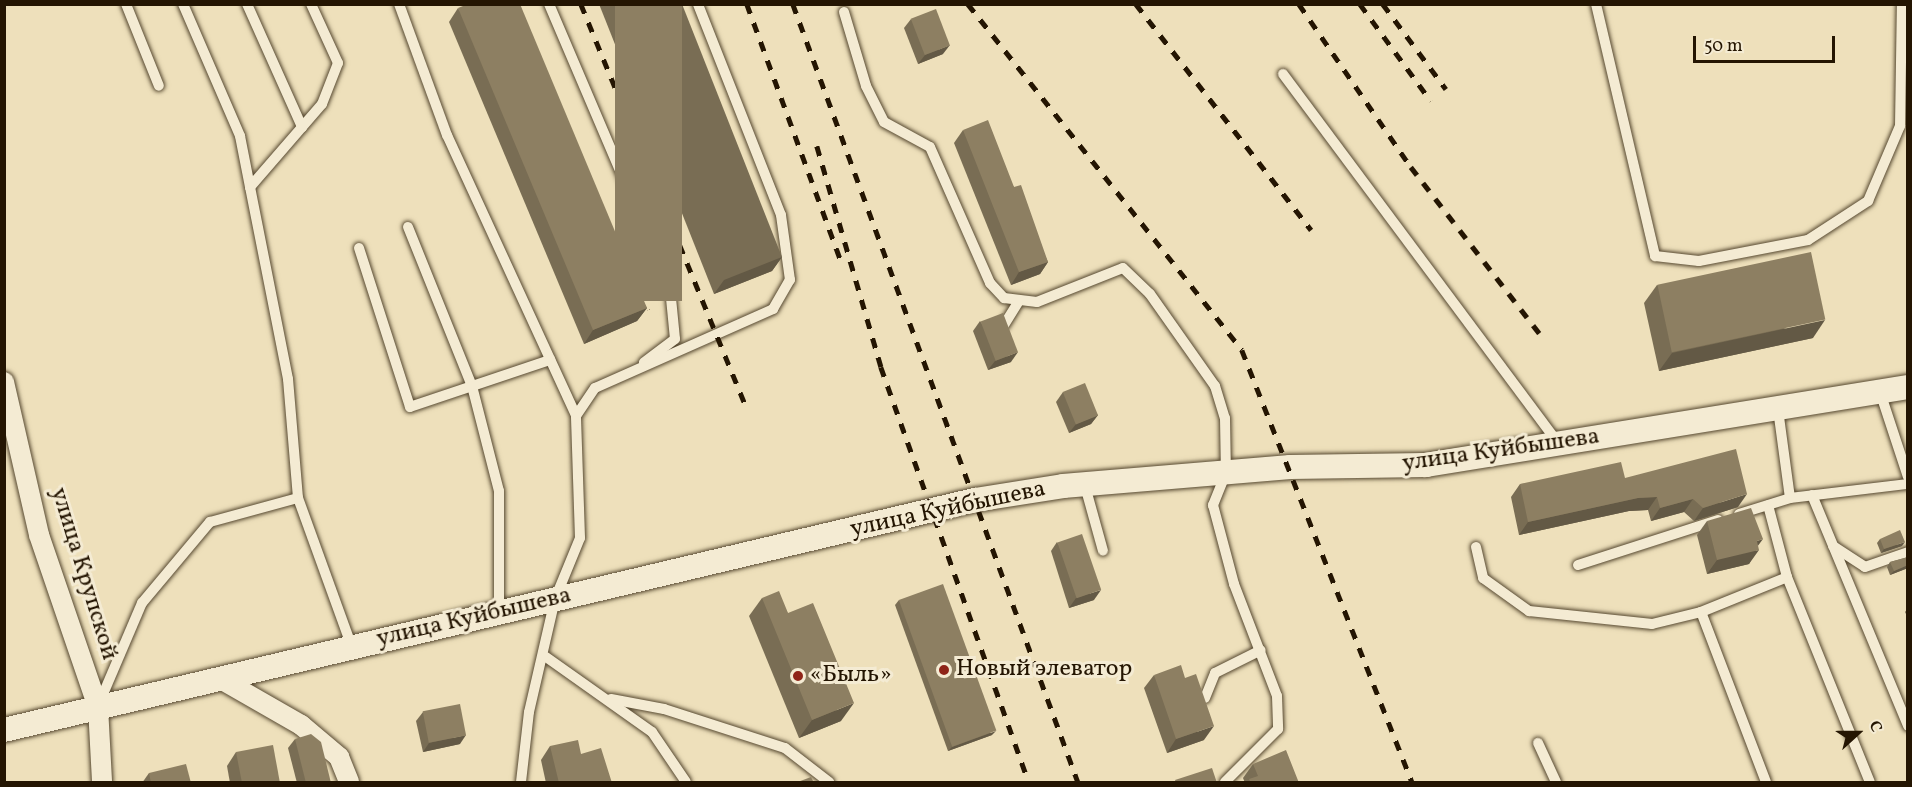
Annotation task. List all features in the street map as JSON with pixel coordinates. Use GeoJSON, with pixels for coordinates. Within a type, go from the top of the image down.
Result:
{"type":"FeatureCollection","features":[{"type":"Feature","properties":{"kind":"street","name":"улица Крупской"},"geometry":{"type":"LineString","coordinates":[[4,382],[8,411],[39,535],[98,707],[102,783]]}},
{"type":"Feature","properties":{"kind":"street","name":"улица Куйбышева"},"geometry":{"type":"LineString","coordinates":[[4,730],[975,500],[1226,472],[1426,465],[1908,387]]}},
{"type":"Feature","properties":{"kind":"street"},"geometry":{"type":"LineString","coordinates":[[219,678],[301,725],[339,756],[349,783]]}},
{"type":"Feature","properties":{"kind":"lane"},"geometry":{"type":"LineString","coordinates":[[126,4],[159,86]]}},
{"type":"Feature","properties":{"kind":"lane"},"geometry":{"type":"LineString","coordinates":[[183,4],[240,136],[288,379],[298,498],[352,647]]}},
{"type":"Feature","properties":{"kind":"lane"},"geometry":{"type":"LineString","coordinates":[[247,4],[302,127]]}},
{"type":"Feature","properties":{"kind":"lane"},"geometry":{"type":"LineString","coordinates":[[250,187],[322,104],[338,63],[311,4]]}},
{"type":"Feature","properties":{"kind":"lane"},"geometry":{"type":"LineString","coordinates":[[399,4],[447,135],[576,416],[580,538],[555,599],[546,657],[529,712],[521,783]]}},
{"type":"Feature","properties":{"kind":"lane"},"geometry":{"type":"LineString","coordinates":[[549,4],[669,288],[675,339],[632,371]]}},
{"type":"Feature","properties":{"kind":"lane"},"geometry":{"type":"LineString","coordinates":[[576,416],[595,388],[773,309],[790,280],[781,215],[698,4]]}},
{"type":"Feature","properties":{"kind":"lane"},"geometry":{"type":"LineString","coordinates":[[1596,4],[1655,256],[1699,261],[1808,240],[1868,201],[1900,126],[1902,4]]}},
{"type":"Feature","properties":{"kind":"lane"},"geometry":{"type":"LineString","coordinates":[[844,12],[866,86],[884,122],[930,147],[990,283],[1018,303],[1037,302],[1123,268],[1150,294],[1215,386],[1225,418],[1226,472],[1213,505],[1234,584],[1277,696],[1278,729],[1225,783]]}},
{"type":"Feature","properties":{"kind":"lane"},"geometry":{"type":"LineString","coordinates":[[1283,74],[1559,445]]}},
{"type":"Feature","properties":{"kind":"lane"},"geometry":{"type":"LineString","coordinates":[[408,227],[472,386],[500,491],[499,613]]}},
{"type":"Feature","properties":{"kind":"lane"},"geometry":{"type":"LineString","coordinates":[[359,248],[410,407],[550,360]]}},
{"type":"Feature","properties":{"kind":"lane"},"geometry":{"type":"LineString","coordinates":[[1004,324],[1018,303]]}},
{"type":"Feature","properties":{"kind":"lane"},"geometry":{"type":"LineString","coordinates":[[1880,392],[1908,477]]}},
{"type":"Feature","properties":{"kind":"lane"},"geometry":{"type":"LineString","coordinates":[[1778,409],[1790,498]]}},
{"type":"Feature","properties":{"kind":"lane"},"geometry":{"type":"LineString","coordinates":[[1578,565],[1790,498],[1908,484]]}},
{"type":"Feature","properties":{"kind":"lane"},"geometry":{"type":"LineString","coordinates":[[1085,486],[1103,550]]}},
{"type":"Feature","properties":{"kind":"lane"},"geometry":{"type":"LineString","coordinates":[[1812,495],[1908,726]]}},
{"type":"Feature","properties":{"kind":"lane"},"geometry":{"type":"LineString","coordinates":[[98,707],[142,603],[202,530],[210,522],[298,498]]}},
{"type":"Feature","properties":{"kind":"lane"},"geometry":{"type":"LineString","coordinates":[[1768,505],[1787,577],[1870,783]]}},
{"type":"Feature","properties":{"kind":"lane"},"geometry":{"type":"LineString","coordinates":[[1833,546],[1865,567],[1908,552]]}},
{"type":"Feature","properties":{"kind":"lane"},"geometry":{"type":"LineString","coordinates":[[1476,547],[1483,578],[1529,611],[1652,624],[1701,612],[1787,577]]}},
{"type":"Feature","properties":{"kind":"lane"},"geometry":{"type":"LineString","coordinates":[[1701,612],[1766,783]]}},
{"type":"Feature","properties":{"kind":"lane"},"geometry":{"type":"LineString","coordinates":[[1205,698],[1215,673],[1261,651]]}},
{"type":"Feature","properties":{"kind":"lane"},"geometry":{"type":"LineString","coordinates":[[546,657],[611,699],[652,732],[686,783]]}},
{"type":"Feature","properties":{"kind":"lane"},"geometry":{"type":"LineString","coordinates":[[611,699],[664,709],[785,748],[829,783]]}},
{"type":"Feature","properties":{"kind":"lane"},"geometry":{"type":"LineString","coordinates":[[1538,743],[1556,783]]}},
{"type":"Feature","properties":{"kind":"building"},"geometry":{"type":"Polygon","coordinates":[[[468,4],[520,4],[647,308],[593,330],[458,8],[468,4]]]}},
{"type":"Feature","properties":{"kind":"building"},"geometry":{"type":"Polygon","coordinates":[[[615,4],[682,4],[682,301],[615,301],[615,4]]]}},
{"type":"Feature","properties":{"kind":"building"},"geometry":{"type":"Polygon","coordinates":[[[936,9],[950,45],[925,55],[911,19],[936,9]]]}},
{"type":"Feature","properties":{"kind":"building"},"geometry":{"type":"Polygon","coordinates":[[[988,120],[1014,187],[1021,185],[1048,262],[1019,272],[963,130],[988,120]]]}},
{"type":"Feature","properties":{"kind":"building"},"geometry":{"type":"Polygon","coordinates":[[[1811,252],[1825,319],[1672,352],[1657,285],[1811,252]]]}},
{"type":"Feature","properties":{"kind":"building"},"geometry":{"type":"Polygon","coordinates":[[[1003,313],[1018,352],[996,361],[981,322],[1003,313]]]}},
{"type":"Feature","properties":{"kind":"building"},"geometry":{"type":"Polygon","coordinates":[[[1085,383],[1098,415],[1076,424],[1063,392],[1085,383]]]}},
{"type":"Feature","properties":{"kind":"building"},"geometry":{"type":"Polygon","coordinates":[[[1736,449],[1747,494],[1703,508],[1693,499],[1660,508],[1657,497],[1638,498],[1528,522],[1520,484],[1621,462],[1625,478],[1736,449]]]}},
{"type":"Feature","properties":{"kind":"building"},"geometry":{"type":"Polygon","coordinates":[[[1751,508],[1763,539],[1757,541],[1759,550],[1717,560],[1707,521],[1751,508]]]}},
{"type":"Feature","properties":{"kind":"building"},"geometry":{"type":"Polygon","coordinates":[[[1900,530],[1905,542],[1884,549],[1880,539],[1900,530]]]}},
{"type":"Feature","properties":{"kind":"building"},"geometry":{"type":"Polygon","coordinates":[[[1082,534],[1101,590],[1077,598],[1057,542],[1082,534]]]}},
{"type":"Feature","properties":{"kind":"building"},"geometry":{"type":"Polygon","coordinates":[[[1908,557],[1908,565],[1894,571],[1890,562],[1908,557]]]}},
{"type":"Feature","properties":{"kind":"building","name":"Новый элеватор"},"geometry":{"type":"Polygon","coordinates":[[[943,584],[996,731],[952,747],[899,600],[943,584]]]}},
{"type":"Feature","properties":{"kind":"building"},"geometry":{"type":"Polygon","coordinates":[[[779,591],[788,613],[813,603],[854,703],[812,720],[762,598],[779,591]]]}},
{"type":"Feature","properties":{"kind":"building"},"geometry":{"type":"Polygon","coordinates":[[[1181,665],[1185,678],[1196,674],[1214,726],[1176,739],[1154,675],[1181,665]]]}},
{"type":"Feature","properties":{"kind":"building"},"geometry":{"type":"Polygon","coordinates":[[[460,704],[466,735],[429,743],[423,711],[460,704]]]}},
{"type":"Feature","properties":{"kind":"building"},"geometry":{"type":"Polygon","coordinates":[[[311,734],[321,742],[331,783],[306,783],[295,739],[311,734]]]}},
{"type":"Feature","properties":{"kind":"building"},"geometry":{"type":"Polygon","coordinates":[[[578,740],[581,754],[601,748],[612,783],[559,783],[550,746],[578,740]]]}},
{"type":"Feature","properties":{"kind":"building"},"geometry":{"type":"Polygon","coordinates":[[[273,745],[280,783],[242,783],[236,752],[273,745]]]}},
{"type":"Feature","properties":{"kind":"building"},"geometry":{"type":"Polygon","coordinates":[[[1286,750],[1299,783],[1251,783],[1249,779],[1258,776],[1253,764],[1286,750]]]}},
{"type":"Feature","properties":{"kind":"building"},"geometry":{"type":"Polygon","coordinates":[[[186,764],[191,783],[151,783],[149,773],[186,764]]]}},
{"type":"Feature","properties":{"kind":"building"},"geometry":{"type":"Polygon","coordinates":[[[1212,768],[1217,783],[1176,783],[1175,780],[1212,768]]]}},
{"type":"Feature","properties":{"kind":"building"},"geometry":{"type":"Polygon","coordinates":[[[811,777],[814,783],[795,783],[811,777]]]}},
{"type":"Feature","properties":{"kind":"railway"},"geometry":{"type":"LineString","coordinates":[[581,4],[747,408]]}},
{"type":"Feature","properties":{"kind":"railway"},"geometry":{"type":"LineString","coordinates":[[747,4],[842,263]]}},
{"type":"Feature","properties":{"kind":"railway"},"geometry":{"type":"LineString","coordinates":[[793,4],[1078,782]]}},
{"type":"Feature","properties":{"kind":"railway"},"geometry":{"type":"LineString","coordinates":[[968,4],[1242,350],[1412,782]]}},
{"type":"Feature","properties":{"kind":"railway"},"geometry":{"type":"LineString","coordinates":[[1136,4],[1311,230]]}},
{"type":"Feature","properties":{"kind":"railway"},"geometry":{"type":"LineString","coordinates":[[1299,4],[1411,167],[1544,339]]}},
{"type":"Feature","properties":{"kind":"railway"},"geometry":{"type":"LineString","coordinates":[[1360,4],[1431,101]]}},
{"type":"Feature","properties":{"kind":"railway"},"geometry":{"type":"LineString","coordinates":[[1383,4],[1446,89]]}},
{"type":"Feature","properties":{"kind":"railway"},"geometry":{"type":"LineString","coordinates":[[817,146],[881,367],[1029,782]]}},
{"type":"Feature","properties":{"kind":"railway"},"geometry":{"type":"LineString","coordinates":[[617,236],[648,310]]}},
{"type":"Feature","properties":{"kind":"place","name":"Новый элеватор"},"geometry":{"type":"Point","coordinates":[944,670]}},
{"type":"Feature","properties":{"kind":"place","name":"«Быль»"},"geometry":{"type":"Point","coordinates":[798,676]}}]}
